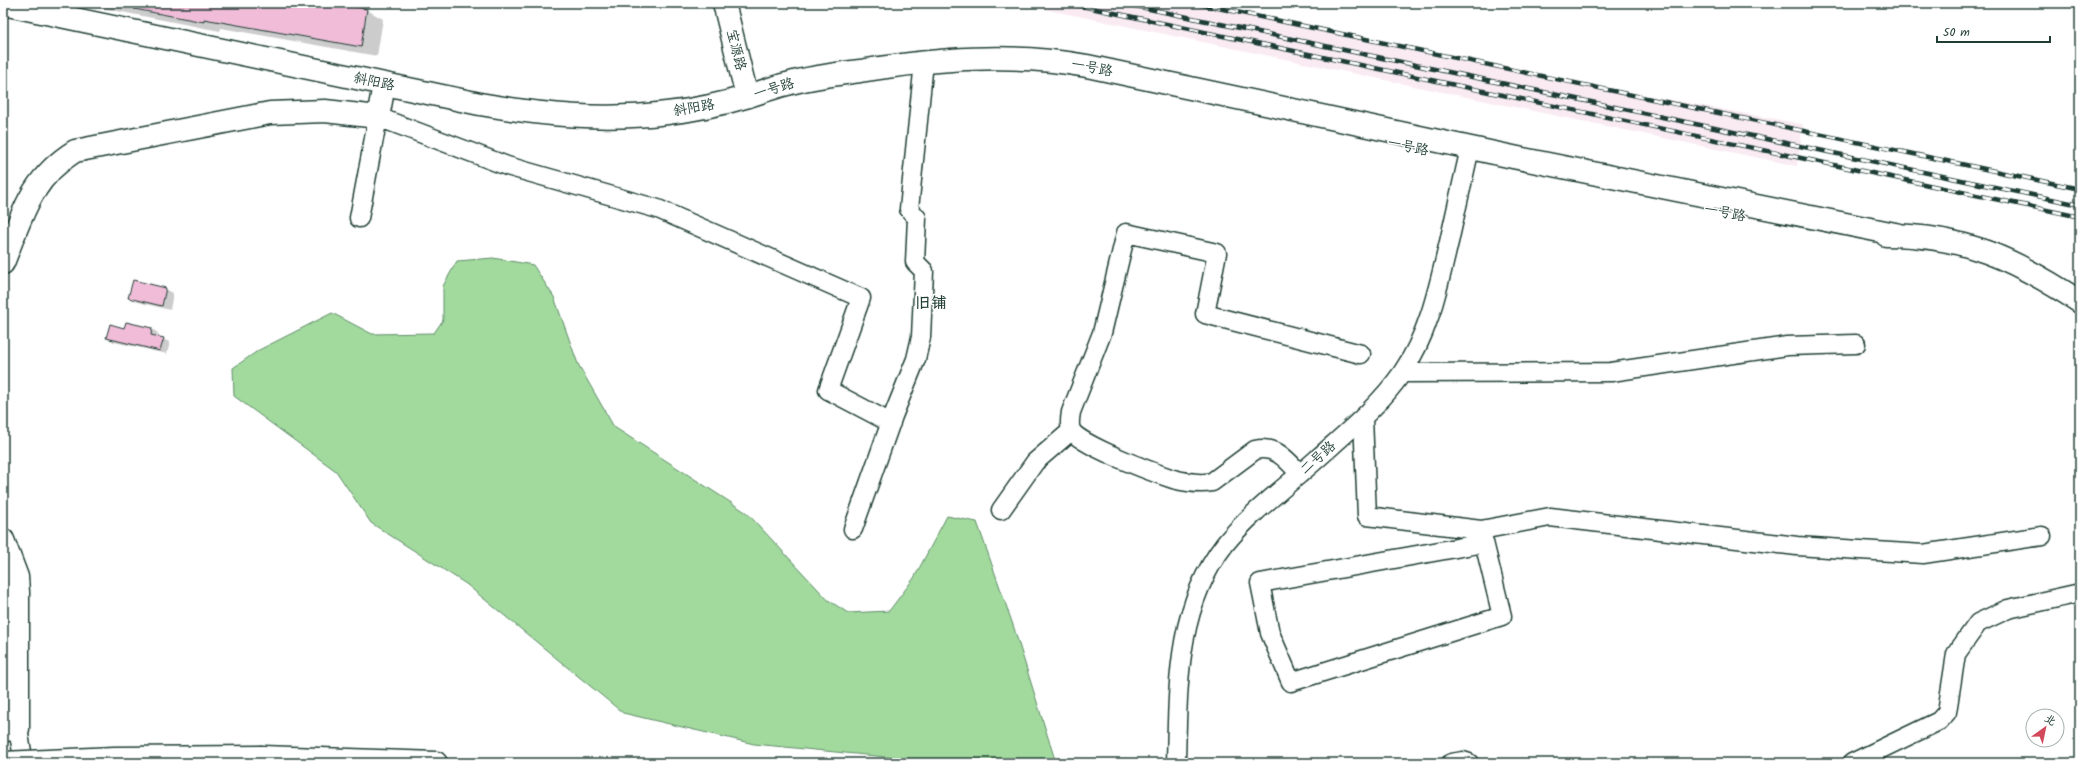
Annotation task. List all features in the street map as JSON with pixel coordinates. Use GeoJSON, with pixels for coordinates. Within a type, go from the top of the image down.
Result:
{"type":"FeatureCollection","features":[{"type":"Feature","properties":{"kind":"street","name":"宝源路"},"geometry":{"type":"LineString","coordinates":[[724,3],[747,96]]}},
{"type":"Feature","properties":{"kind":"street","name":"斜阳路"},"geometry":{"type":"LineString","coordinates":[[3,4],[384,84],[531,112],[592,117],[635,116],[668,113],[712,106],[747,96]]}},
{"type":"Feature","properties":{"kind":"street","name":"一号路"},"geometry":{"type":"LineString","coordinates":[[747,96],[787,83],[879,68],[923,68],[1012,58],[1074,63],[1469,154],[1900,235],[1939,239],[1982,250],[2011,261],[2040,276],[2080,302]]}},
{"type":"Feature","properties":{"kind":"street"},"geometry":{"type":"LineString","coordinates":[[853,529],[890,423],[916,359],[921,337],[924,271],[915,262],[917,218],[909,209],[923,68]]}},
{"type":"Feature","properties":{"kind":"street"},"geometry":{"type":"LineString","coordinates":[[359,218],[384,84]]}},
{"type":"Feature","properties":{"kind":"street"},"geometry":{"type":"LineString","coordinates":[[3,263],[32,193],[52,167],[75,151],[270,113],[325,111],[378,117],[507,166],[630,200],[658,210],[861,298],[828,390],[890,423]]}},
{"type":"Feature","properties":{"kind":"street","name":"二号路"},"geometry":{"type":"LineString","coordinates":[[1176,763],[1179,670],[1183,640],[1200,586],[1220,552],[1239,528],[1363,418],[1402,373],[1418,347],[1428,324],[1469,154]]}},
{"type":"Feature","properties":{"kind":"street"},"geometry":{"type":"LineString","coordinates":[[1300,474],[1288,460],[1271,449],[1263,448],[1255,450],[1212,482],[1204,484],[1194,483],[1173,479],[1102,451],[1079,438],[1071,431],[1071,412],[1102,333],[1126,233],[1217,253],[1205,314],[1361,354]]}},
{"type":"Feature","properties":{"kind":"street"},"geometry":{"type":"LineString","coordinates":[[1402,373],[1611,372],[1787,346],[1856,344]]}},
{"type":"Feature","properties":{"kind":"street"},"geometry":{"type":"LineString","coordinates":[[1363,418],[1367,516],[1482,537]]}},
{"type":"Feature","properties":{"kind":"street"},"geometry":{"type":"LineString","coordinates":[[1001,510],[1035,462],[1071,431]]}},
{"type":"Feature","properties":{"kind":"street"},"geometry":{"type":"LineString","coordinates":[[1482,537],[1502,616],[1291,682],[1270,633],[1260,583],[1482,537],[1550,517],[1796,546],[1923,554],[2042,536]]}},
{"type":"Feature","properties":{"kind":"street"},"geometry":{"type":"LineString","coordinates":[[3,540],[16,577],[18,592],[11,729],[24,763]]}},
{"type":"Feature","properties":{"kind":"street"},"geometry":{"type":"LineString","coordinates":[[1852,763],[1939,721],[1947,712],[1956,654],[1978,623],[2008,609],[2080,593]]}},
{"type":"Feature","properties":{"kind":"street"},"geometry":{"type":"LineString","coordinates":[[3,763],[114,758],[262,757],[436,763]]}},
{"type":"Feature","properties":{"kind":"street"},"geometry":{"type":"LineString","coordinates":[[1451,763],[1462,761],[1468,763]]}},
{"type":"Feature","properties":{"kind":"shaded area"},"geometry":{"type":"Polygon","coordinates":[[[1015,3],[1206,3],[1501,69],[1803,124],[1797,166],[1015,3]]]}},
{"type":"Feature","properties":{"kind":"green space"},"geometry":{"type":"Polygon","coordinates":[[[493,258],[533,265],[554,297],[578,364],[614,427],[747,513],[828,600],[848,613],[889,611],[914,578],[947,516],[977,522],[1013,625],[1056,763],[947,763],[754,744],[623,713],[466,584],[371,523],[336,471],[234,396],[233,368],[259,350],[332,313],[372,334],[434,333],[443,320],[443,286],[457,261],[493,258]]]}},
{"type":"Feature","properties":{"kind":"building"},"geometry":{"type":"Polygon","coordinates":[[[135,3],[334,3],[367,9],[361,47],[204,19],[204,22],[134,9],[135,3]]]}},
{"type":"Feature","properties":{"kind":"building"},"geometry":{"type":"Polygon","coordinates":[[[133,280],[166,288],[162,306],[128,298],[133,280]]]}},
{"type":"Feature","properties":{"kind":"building"},"geometry":{"type":"Polygon","coordinates":[[[126,322],[152,328],[151,335],[164,338],[160,351],[106,338],[110,324],[124,328],[126,322]]]}},
{"type":"Feature","properties":{"kind":"railway"},"geometry":{"type":"LineString","coordinates":[[1067,3],[2080,217]]}},
{"type":"Feature","properties":{"kind":"railway"},"geometry":{"type":"LineString","coordinates":[[1121,3],[2080,205]]}},
{"type":"Feature","properties":{"kind":"railway"},"geometry":{"type":"LineString","coordinates":[[1194,3],[2080,189]]}},
{"type":"Feature","properties":{"kind":"district","name":"旧铺"},"geometry":{"type":"Point","coordinates":[931,303]}}]}
